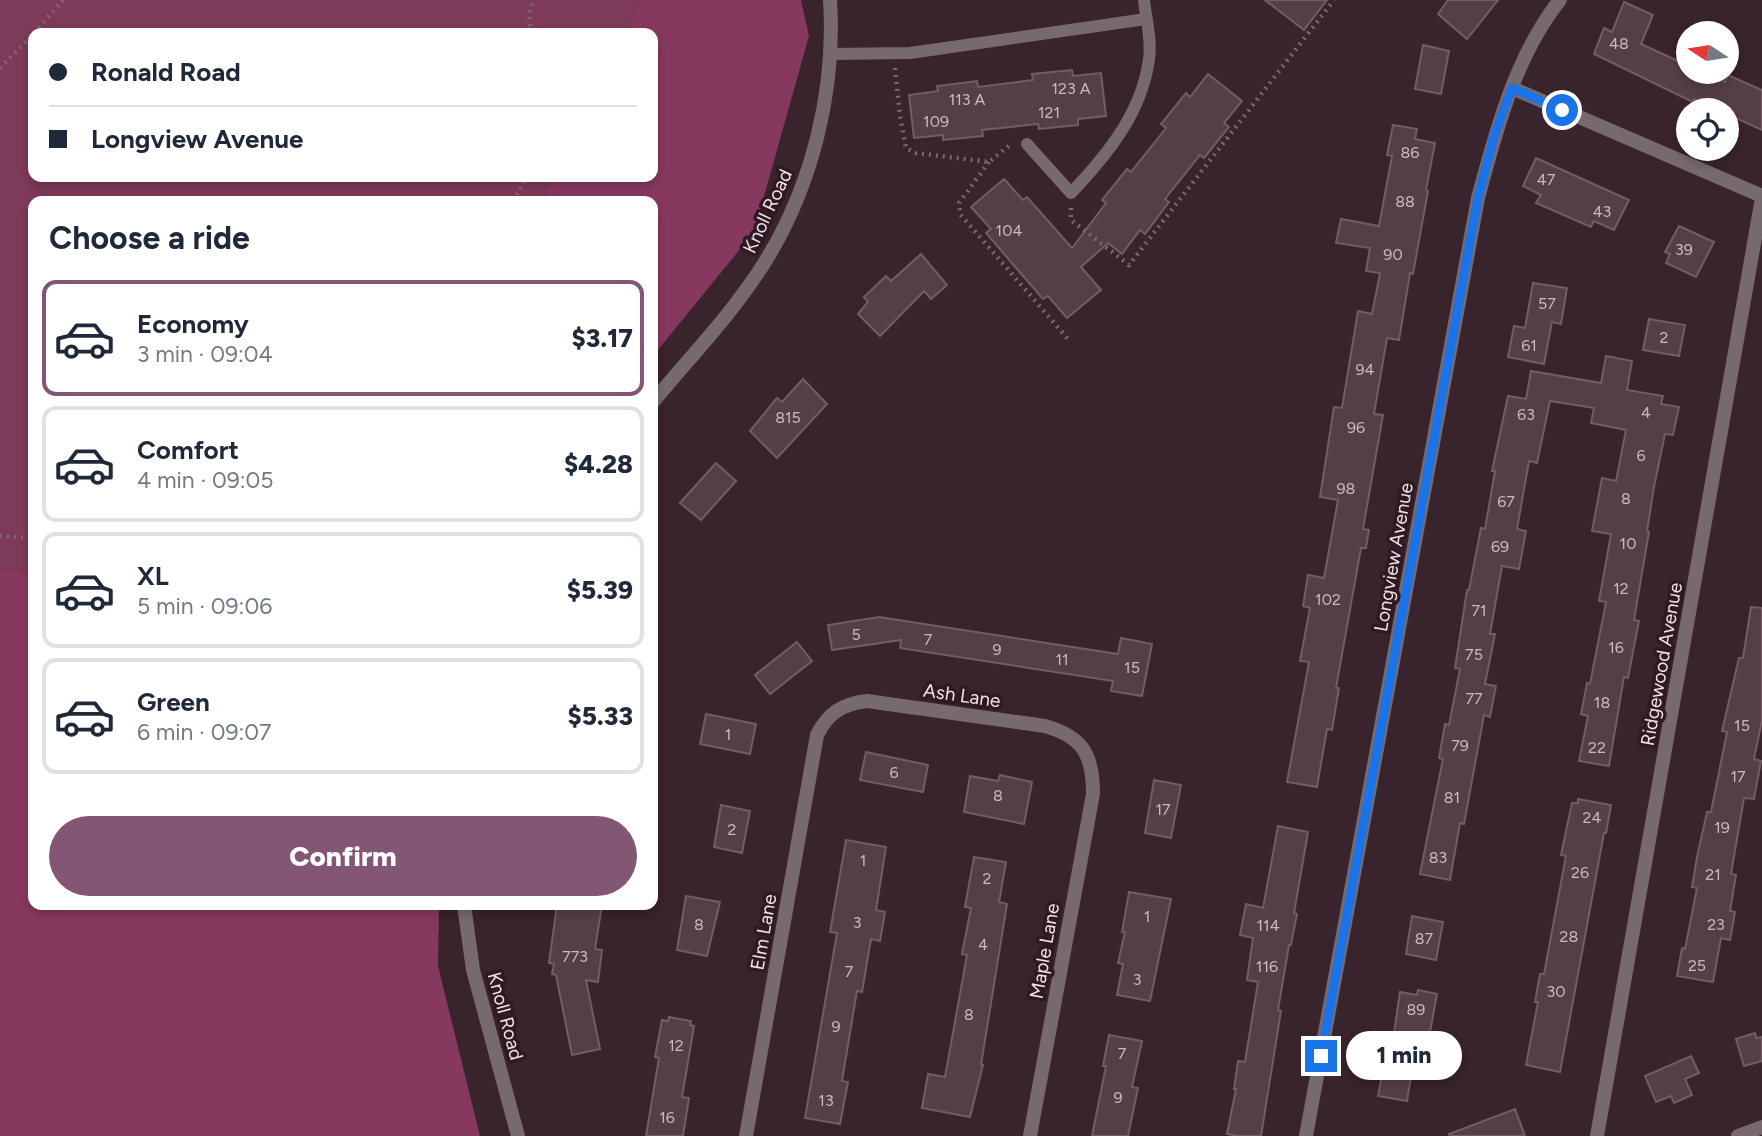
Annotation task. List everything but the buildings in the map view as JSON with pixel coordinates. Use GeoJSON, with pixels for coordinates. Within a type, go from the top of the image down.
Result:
{"type":"FeatureCollection","features":[{"type":"Feature","properties":{"kind":"street","name":"Knoll Road"},"geometry":{"type":"LineString","coordinates":[[658,396],[738,300],[764,264],[788,219],[809,167],[822,118],[829,54],[830,0]]}},
{"type":"Feature","properties":{"kind":"street","name":"Longview Avenue"},"geometry":{"type":"LineString","coordinates":[[1306,1136],[1478,198],[1494,136],[1512,88],[1547,17],[1560,0]]}},
{"type":"Feature","properties":{"kind":"street"},"geometry":{"type":"LineString","coordinates":[[1512,88],[1762,197]]}},
{"type":"Feature","properties":{"kind":"street","name":"Ridgewood Avenue"},"geometry":{"type":"LineString","coordinates":[[1597,1136],[1762,197]]}},
{"type":"Feature","properties":{"kind":"street","name":"Ash Lane"},"geometry":{"type":"LineString","coordinates":[[817,736],[823,722],[834,711],[850,703],[867,701],[1045,726],[1062,731],[1076,740],[1086,753],[1093,772]]}},
{"type":"Feature","properties":{"kind":"street","name":"Elm Lane"},"geometry":{"type":"LineString","coordinates":[[746,1136],[817,736]]}},
{"type":"Feature","properties":{"kind":"street","name":"Maple Lane"},"geometry":{"type":"LineString","coordinates":[[1030,1136],[1093,794],[1093,772]]}},
{"type":"Feature","properties":{"kind":"street","name":"Knoll Road"},"geometry":{"type":"LineString","coordinates":[[465,910],[473,970],[518,1136]]}},
{"type":"Feature","properties":{"kind":"street"},"geometry":{"type":"LineString","coordinates":[[1738,1136],[1762,1127]]}},
{"type":"Feature","properties":{"kind":"lane"},"geometry":{"type":"LineString","coordinates":[[1027,144],[1071,193],[1106,154],[1127,123],[1142,90],[1150,57],[1144,0]]}},
{"type":"Feature","properties":{"kind":"lane"},"geometry":{"type":"LineString","coordinates":[[829,54],[894,53],[1146,19]]}},
{"type":"Feature","properties":{"kind":"path"},"geometry":{"type":"LineString","coordinates":[[39,28],[63,0]]}},
{"type":"Feature","properties":{"kind":"path"},"geometry":{"type":"LineString","coordinates":[[530,28],[529,14],[534,0]]}},
{"type":"Feature","properties":{"kind":"path"},"geometry":{"type":"LineString","coordinates":[[1071,193],[1071,220],[1129,265],[1334,0]]}},
{"type":"Feature","properties":{"kind":"path"},"geometry":{"type":"LineString","coordinates":[[0,68],[28,40]]}},
{"type":"Feature","properties":{"kind":"path"},"geometry":{"type":"LineString","coordinates":[[894,53],[906,148],[916,153],[989,162]]}},
{"type":"Feature","properties":{"kind":"path"},"geometry":{"type":"LineString","coordinates":[[1027,144],[1018,138],[989,162],[958,203],[960,214],[1068,338]]}},
{"type":"Feature","properties":{"kind":"path"},"geometry":{"type":"LineString","coordinates":[[0,536],[28,538]]}},
{"type":"Feature","properties":{"kind":"shaded area"},"geometry":{"type":"Polygon","coordinates":[[[0,0],[640,0],[626,28],[28,28],[28,182],[552,182],[544,196],[28,196],[28,571],[0,569],[0,0]]]}},
{"type":"Feature","properties":{"kind":"shaded area"},"geometry":{"type":"Polygon","coordinates":[[[640,0],[801,0],[809,36],[754,232],[658,350],[658,196],[544,196],[552,182],[658,182],[658,28],[626,28],[640,0]]]}},
{"type":"Feature","properties":{"kind":"shaded area"},"geometry":{"type":"Polygon","coordinates":[[[0,569],[28,571],[28,910],[439,910],[438,966],[480,1136],[0,1136],[0,569]]]}},
{"type":"Feature","properties":{"kind":"route"},"geometry":{"type":"LineString","coordinates":[[1321,1056],[1478,198],[1494,136],[1512,88],[1562,110]]}}]}
